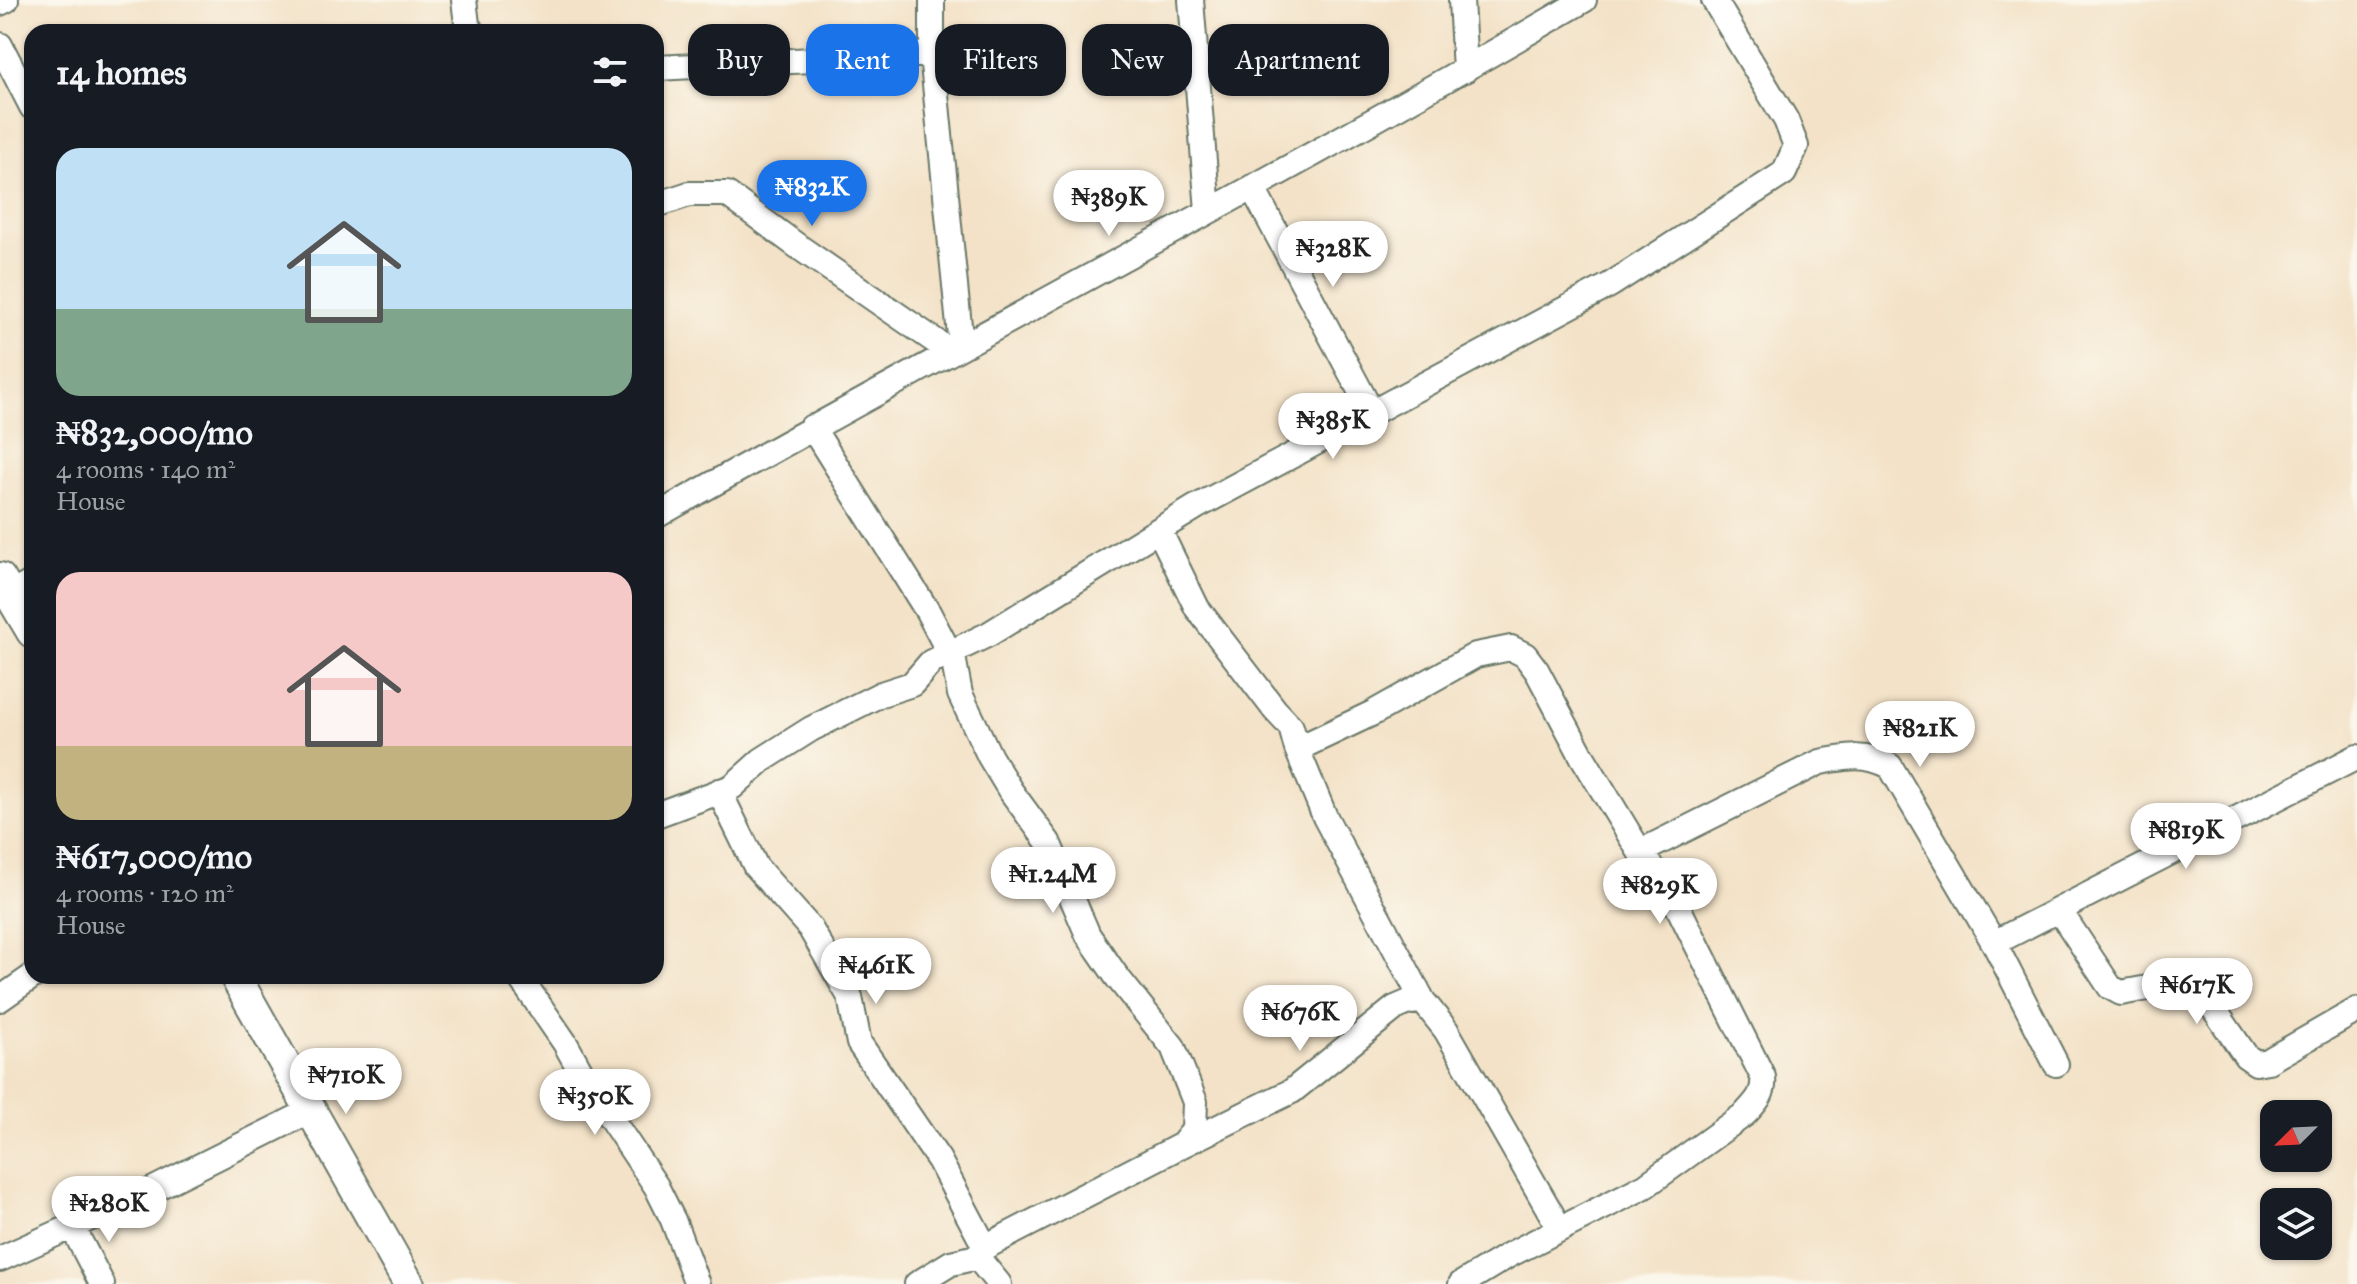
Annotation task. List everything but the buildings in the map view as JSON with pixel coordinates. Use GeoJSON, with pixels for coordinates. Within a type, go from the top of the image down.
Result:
{"type":"FeatureCollection","features":[{"type":"Feature","properties":{"kind":"street"},"geometry":{"type":"LineString","coordinates":[[0,3],[6,0]]}},
{"type":"Feature","properties":{"kind":"street"},"geometry":{"type":"LineString","coordinates":[[932,0],[932,54],[956,349]]}},
{"type":"Feature","properties":{"kind":"street"},"geometry":{"type":"LineString","coordinates":[[1191,0],[1208,211]]}},
{"type":"Feature","properties":{"kind":"street"},"geometry":{"type":"LineString","coordinates":[[1461,0],[1465,70]]}},
{"type":"Feature","properties":{"kind":"street"},"geometry":{"type":"LineString","coordinates":[[664,511],[812,427],[1465,70],[1584,0]]}},
{"type":"Feature","properties":{"kind":"street"},"geometry":{"type":"LineString","coordinates":[[664,812],[732,787],[762,760],[811,729],[881,694],[912,684],[931,662],[989,634],[1196,507],[1610,285],[1784,173],[1796,146],[1786,120],[1714,0]]}},
{"type":"Feature","properties":{"kind":"street"},"geometry":{"type":"LineString","coordinates":[[0,45],[8,84],[24,99]]}},
{"type":"Feature","properties":{"kind":"street"},"geometry":{"type":"LineString","coordinates":[[664,68],[932,54]]}},
{"type":"Feature","properties":{"kind":"street"},"geometry":{"type":"LineString","coordinates":[[1252,187],[1372,413]]}},
{"type":"Feature","properties":{"kind":"street"},"geometry":{"type":"LineString","coordinates":[[664,202],[689,194],[727,194],[796,245],[956,349]]}},
{"type":"Feature","properties":{"kind":"street"},"geometry":{"type":"LineString","coordinates":[[812,427],[928,612],[954,662],[960,694],[990,757],[1048,842],[1088,935],[1173,1047],[1195,1102],[1194,1130],[1182,1145]]}},
{"type":"Feature","properties":{"kind":"street"},"geometry":{"type":"LineString","coordinates":[[1159,530],[1197,608],[1291,727],[1325,817],[1423,1001],[1446,1030],[1560,1229]]}},
{"type":"Feature","properties":{"kind":"street"},"geometry":{"type":"LineString","coordinates":[[14,585],[24,611]]}},
{"type":"Feature","properties":{"kind":"street"},"geometry":{"type":"LineString","coordinates":[[1297,749],[1373,713],[1476,655],[1511,648],[1525,655],[1640,852],[1674,899],[1758,1068],[1764,1087],[1759,1100],[1745,1114],[1645,1186],[1509,1255],[1461,1284]]}},
{"type":"Feature","properties":{"kind":"street"},"geometry":{"type":"LineString","coordinates":[[1640,852],[1820,762],[1848,757],[1873,758],[1890,766],[1994,943],[2056,1064]]}},
{"type":"Feature","properties":{"kind":"street"},"geometry":{"type":"LineString","coordinates":[[1994,943],[2357,757]]}},
{"type":"Feature","properties":{"kind":"street"},"geometry":{"type":"LineString","coordinates":[[719,791],[756,867],[810,928],[850,997],[859,1043],[939,1160],[999,1284]]}},
{"type":"Feature","properties":{"kind":"street"},"geometry":{"type":"LineString","coordinates":[[2059,910],[2110,987],[2121,993],[2180,982],[2199,987],[2246,1056],[2256,1063],[2268,1061],[2357,1010]]}},
{"type":"Feature","properties":{"kind":"street"},"geometry":{"type":"LineString","coordinates":[[0,999],[24,982]]}},
{"type":"Feature","properties":{"kind":"street"},"geometry":{"type":"LineString","coordinates":[[240,984],[409,1284]]}},
{"type":"Feature","properties":{"kind":"street"},"geometry":{"type":"LineString","coordinates":[[524,984],[656,1186],[673,1220],[697,1284]]}},
{"type":"Feature","properties":{"kind":"street"},"geometry":{"type":"LineString","coordinates":[[917,1284],[951,1263],[981,1252],[1182,1145],[1292,1091],[1395,1008],[1409,1002],[1423,1001]]}},
{"type":"Feature","properties":{"kind":"street"},"geometry":{"type":"LineString","coordinates":[[0,1259],[142,1195],[312,1110]]}},
{"type":"Feature","properties":{"kind":"street"},"geometry":{"type":"LineString","coordinates":[[72,1226],[102,1284]]}}]}
